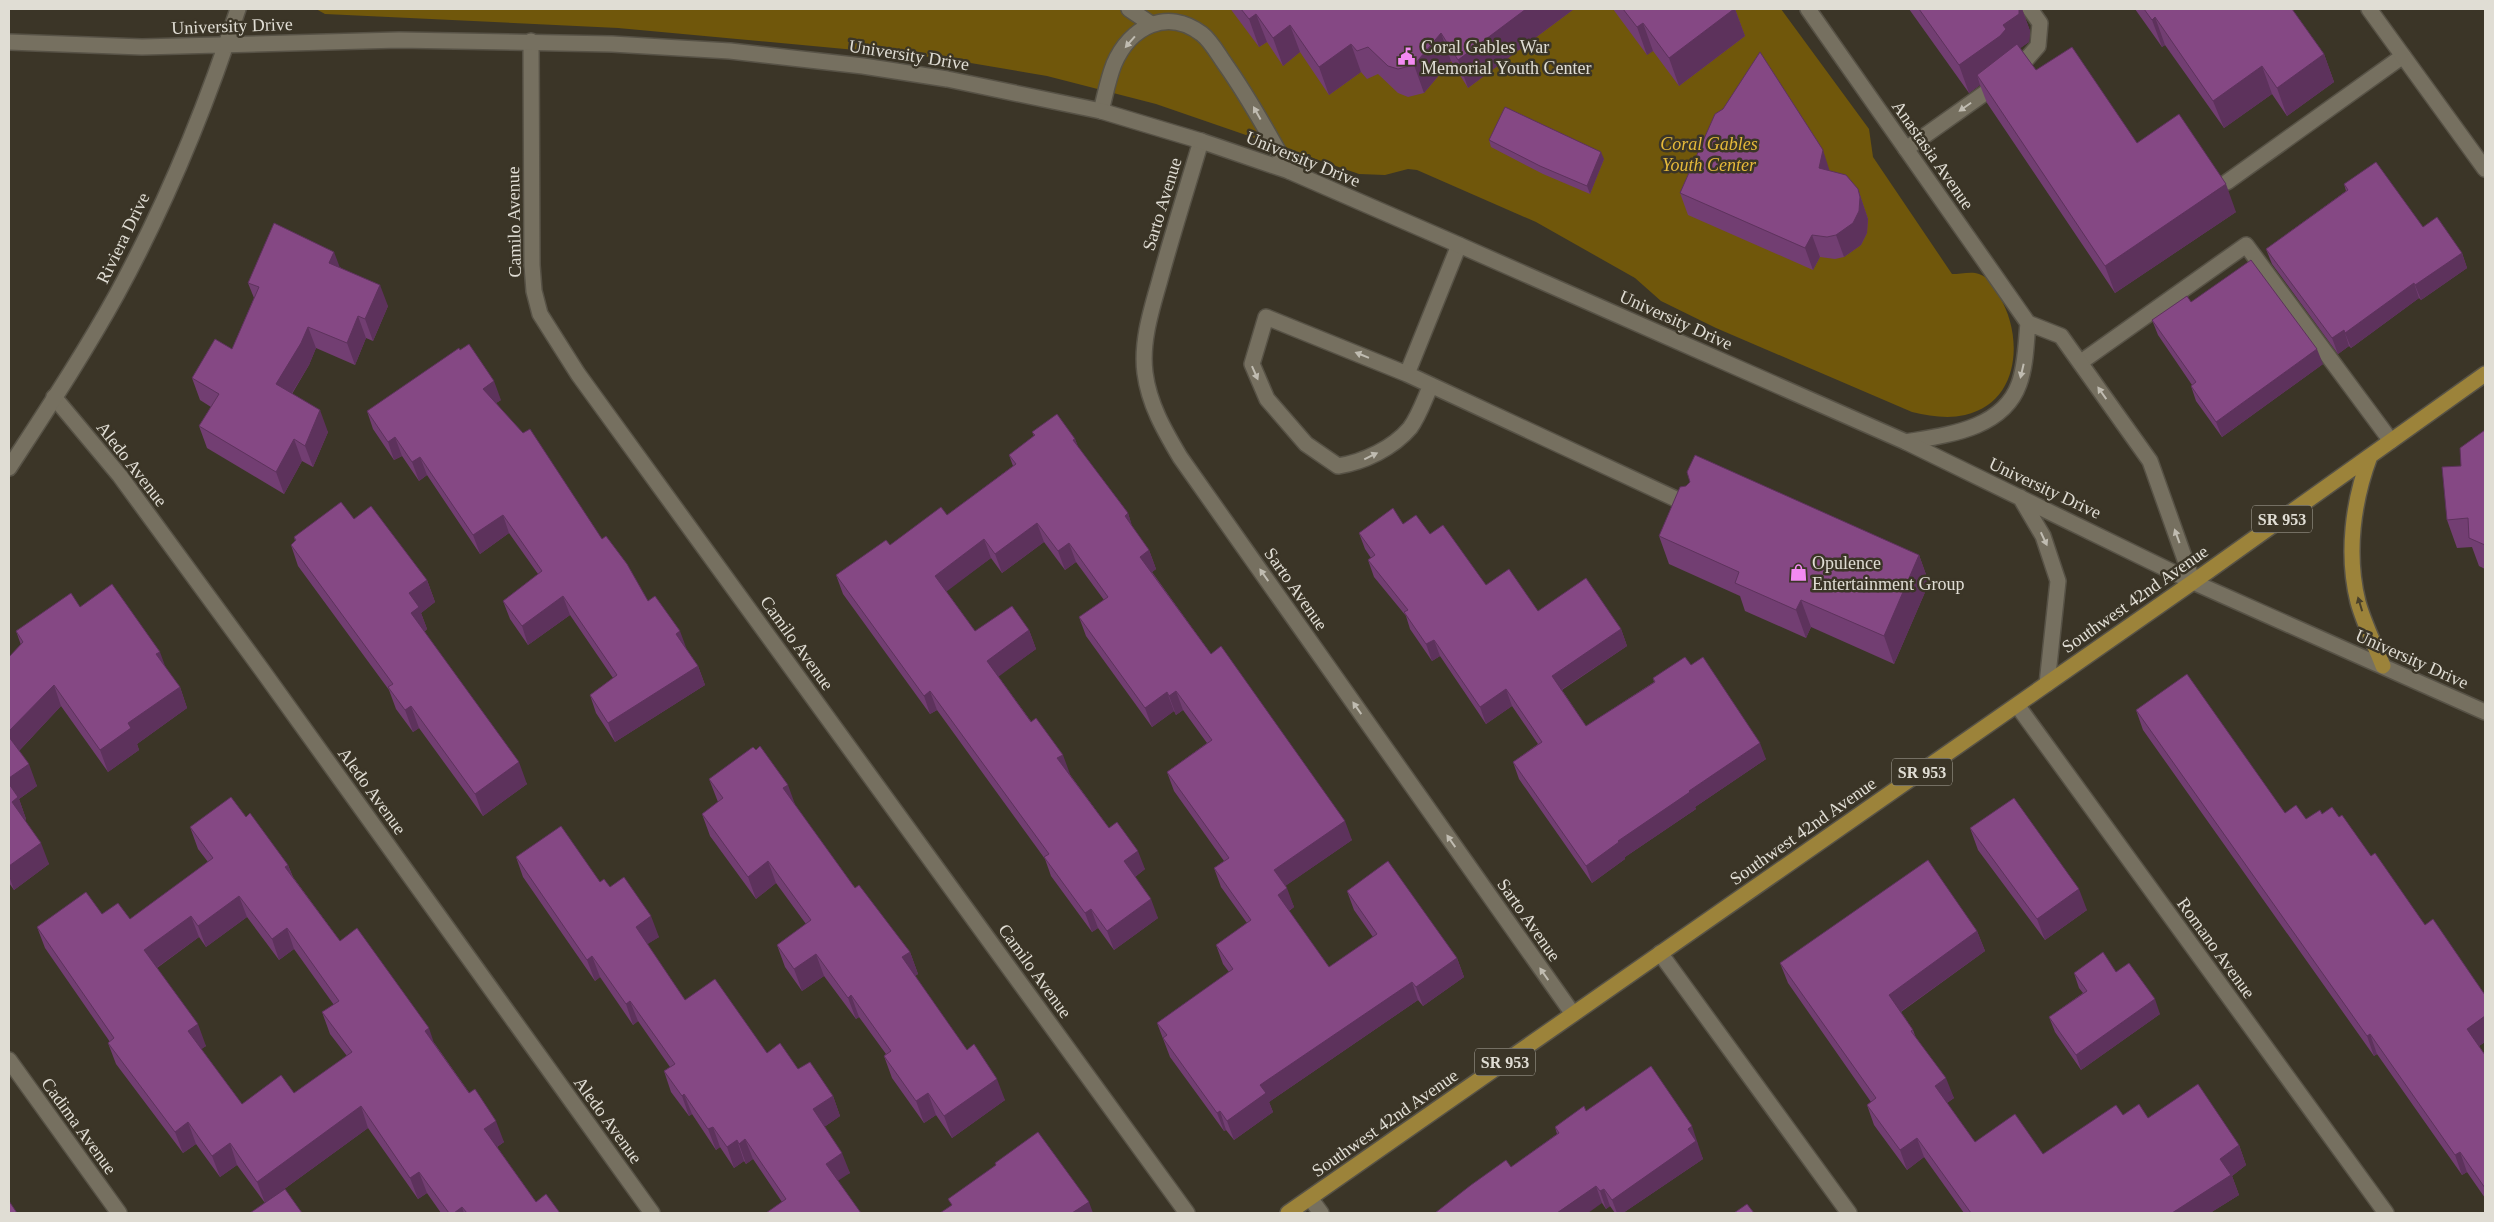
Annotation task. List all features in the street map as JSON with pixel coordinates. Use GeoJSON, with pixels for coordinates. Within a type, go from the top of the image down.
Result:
{"type":"FeatureCollection","features":[{"type":"Feature","properties":{"kind":"main road","name":"Southwest 42nd Avenue"},"geometry":{"type":"LineString","coordinates":[[1288,1213],[2193,582],[2485,374]]}},
{"type":"Feature","properties":{"kind":"main road"},"geometry":{"type":"LineString","coordinates":[[2370,456],[2360,484],[2355,509],[2353,572],[2358,604],[2383,666]]}},
{"type":"Feature","properties":{"kind":"street","name":"Riviera Drive"},"geometry":{"type":"LineString","coordinates":[[9,468],[103,318],[145,239],[185,152],[226,46],[238,9]]}},
{"type":"Feature","properties":{"kind":"street"},"geometry":{"type":"LineString","coordinates":[[1130,9],[1151,24]]}},
{"type":"Feature","properties":{"kind":"street","name":"Anastasia Avenue"},"geometry":{"type":"LineString","coordinates":[[1808,9],[2028,323]]}},
{"type":"Feature","properties":{"kind":"street"},"geometry":{"type":"LineString","coordinates":[[1906,149],[2016,71],[2038,46],[2040,23],[2030,9]]}},
{"type":"Feature","properties":{"kind":"street"},"geometry":{"type":"LineString","coordinates":[[2369,9],[2485,169]]}},
{"type":"Feature","properties":{"kind":"street"},"geometry":{"type":"LineString","coordinates":[[1101,111],[1114,63],[1128,42],[1143,28],[1151,24],[1163,20],[1184,23],[1203,34],[1250,100],[1289,171]]}},
{"type":"Feature","properties":{"kind":"street","name":"University Drive"},"geometry":{"type":"LineString","coordinates":[[9,42],[142,47],[390,40],[530,41],[730,51],[863,66],[947,79],[1101,111],[1201,141],[1289,171],[1460,245],[1906,442],[2193,582],[2485,712]]}},
{"type":"Feature","properties":{"kind":"street","name":"Camilo Avenue"},"geometry":{"type":"LineString","coordinates":[[530,41],[532,264],[534,291],[540,314],[578,374],[1187,1213]]}},
{"type":"Feature","properties":{"kind":"street"},"geometry":{"type":"LineString","coordinates":[[2227,182],[2403,56]]}},
{"type":"Feature","properties":{"kind":"street","name":"Sarto Avenue"},"geometry":{"type":"LineString","coordinates":[[1201,141],[1172,233],[1145,345],[1145,372],[1153,405],[1164,430],[1180,456],[1573,1014]]}},
{"type":"Feature","properties":{"kind":"street"},"geometry":{"type":"LineString","coordinates":[[1407,374],[1460,245]]}},
{"type":"Feature","properties":{"kind":"street"},"geometry":{"type":"LineString","coordinates":[[2081,362],[2246,245],[2390,441]]}},
{"type":"Feature","properties":{"kind":"street"},"geometry":{"type":"LineString","coordinates":[[1431,385],[1411,427],[1386,448],[1354,464],[1338,466],[1306,444],[1267,400],[1252,364],[1266,317],[1407,374],[1431,385],[1691,506]]}},
{"type":"Feature","properties":{"kind":"street"},"geometry":{"type":"LineString","coordinates":[[1906,442],[1958,434],[1979,425],[1997,413],[2011,400],[2020,383],[2025,360],[2028,323],[2062,336],[2150,461],[2193,582]]}},
{"type":"Feature","properties":{"kind":"street","name":"Aledo Avenue"},"geometry":{"type":"LineString","coordinates":[[54,397],[120,476],[257,662],[652,1213]]}},
{"type":"Feature","properties":{"kind":"street"},"geometry":{"type":"LineString","coordinates":[[2020,497],[2044,536],[2058,581],[2047,684]]}},
{"type":"Feature","properties":{"kind":"street","name":"Romano Avenue"},"geometry":{"type":"LineString","coordinates":[[2017,705],[2386,1213]]}},
{"type":"Feature","properties":{"kind":"street"},"geometry":{"type":"LineString","coordinates":[[1660,953],[1849,1213]]}},
{"type":"Feature","properties":{"kind":"street","name":"Cadima Avenue"},"geometry":{"type":"LineString","coordinates":[[9,1060],[119,1213]]}},
{"type":"Feature","properties":{"kind":"street"},"geometry":{"type":"LineString","coordinates":[[1310,1198],[1321,1213]]}},
{"type":"Feature","properties":{"kind":"green space","name":"Coral Gables Youth Center"},"geometry":{"type":"Polygon","coordinates":[[[316,9],[1781,9],[1869,129],[1873,157],[1952,274],[1976,273],[1983,275],[1993,286],[2007,312],[2012,330],[2014,348],[2012,366],[2007,383],[1997,397],[1983,408],[1965,415],[1952,417],[1912,412],[1716,328],[1661,301],[1635,278],[1536,222],[1417,170],[1408,169],[1385,175],[1359,174],[1156,104],[1047,76],[941,58],[618,28],[325,14],[316,9]]]}},
{"type":"Feature","properties":{"kind":"building"},"geometry":{"type":"Polygon","coordinates":[[[1241,9],[1526,9],[1458,60],[1441,33],[1414,65],[1398,69],[1388,66],[1368,47],[1357,51],[1351,44],[1319,67],[1290,25],[1273,38],[1256,14],[1249,19],[1241,9]]]}},
{"type":"Feature","properties":{"kind":"building"},"geometry":{"type":"Polygon","coordinates":[[[1623,9],[1734,9],[1669,58],[1643,23],[1637,27],[1623,9]]]}},
{"type":"Feature","properties":{"kind":"building"},"geometry":{"type":"Polygon","coordinates":[[[1919,9],[2019,9],[2019,14],[2003,25],[2006,29],[2000,36],[1959,65],[1919,9]]]}},
{"type":"Feature","properties":{"kind":"building"},"geometry":{"type":"Polygon","coordinates":[[[2144,9],[2292,9],[2324,54],[2277,88],[2262,66],[2213,101],[2155,17],[2152,20],[2144,9]]]}},
{"type":"Feature","properties":{"kind":"building"},"geometry":{"type":"Polygon","coordinates":[[[2017,44],[2036,70],[2072,47],[2137,143],[2179,114],[2226,184],[2105,266],[1977,75],[2017,44]]]}},
{"type":"Feature","properties":{"kind":"building"},"geometry":{"type":"Polygon","coordinates":[[[1760,52],[1823,150],[1819,168],[1846,175],[1858,189],[1860,197],[1859,211],[1853,223],[1836,235],[1827,237],[1812,235],[1805,248],[1680,193],[1715,114],[1723,109],[1760,52]]]}},
{"type":"Feature","properties":{"kind":"building"},"geometry":{"type":"Polygon","coordinates":[[[1505,107],[1601,152],[1587,186],[1540,166],[1489,140],[1505,107]]]}},
{"type":"Feature","properties":{"kind":"building"},"geometry":{"type":"Polygon","coordinates":[[[2376,162],[2423,227],[2437,217],[2462,253],[2415,285],[2414,283],[2345,333],[2344,330],[2332,338],[2266,249],[2348,190],[2344,184],[2376,162]]]}},
{"type":"Feature","properties":{"kind":"building"},"geometry":{"type":"Polygon","coordinates":[[[274,223],[334,252],[329,263],[380,285],[365,319],[358,316],[347,343],[308,327],[301,343],[276,384],[320,410],[305,446],[294,439],[276,472],[199,426],[219,394],[192,378],[215,339],[232,349],[259,287],[248,283],[274,223]]]}},
{"type":"Feature","properties":{"kind":"building"},"geometry":{"type":"Polygon","coordinates":[[[2251,260],[2317,349],[2216,422],[2191,386],[2196,382],[2152,320],[2187,296],[2191,302],[2251,260]]]}},
{"type":"Feature","properties":{"kind":"building"},"geometry":{"type":"Polygon","coordinates":[[[469,344],[494,381],[483,389],[523,433],[530,429],[602,539],[606,536],[627,564],[648,601],[655,596],[680,631],[676,634],[698,666],[608,723],[590,695],[617,675],[563,596],[522,626],[503,601],[542,571],[503,515],[473,535],[420,457],[412,462],[395,437],[388,442],[367,411],[459,348],[460,350],[469,344]]]}},
{"type":"Feature","properties":{"kind":"building"},"geometry":{"type":"Polygon","coordinates":[[[1057,414],[1075,439],[1073,440],[1128,513],[1125,516],[1149,550],[1140,557],[1211,654],[1221,646],[1345,821],[1274,870],[1287,888],[1278,895],[1329,967],[1377,934],[1347,891],[1388,861],[1457,958],[1416,987],[1412,982],[1260,1085],[1266,1093],[1227,1121],[1220,1111],[1217,1113],[1163,1038],[1167,1035],[1157,1023],[1233,969],[1216,945],[1251,920],[1214,868],[1229,858],[1167,772],[1212,740],[1176,691],[1169,696],[1167,692],[1145,708],[1079,617],[1108,597],[1069,543],[1058,551],[1037,523],[995,554],[984,539],[935,576],[975,631],[1012,606],[1029,630],[987,661],[1031,722],[1036,718],[1063,755],[1057,758],[1109,828],[1117,822],[1138,851],[1124,861],[1151,899],[1107,931],[1091,909],[1085,913],[1044,857],[1049,854],[930,691],[924,696],[836,575],[886,540],[890,545],[941,507],[947,515],[1016,464],[1009,455],[1035,435],[1032,432],[1057,414]]]}},
{"type":"Feature","properties":{"kind":"building"},"geometry":{"type":"Polygon","coordinates":[[[2485,430],[2485,545],[2469,538],[2468,518],[2447,520],[2442,467],[2461,466],[2460,448],[2485,430]]]}},
{"type":"Feature","properties":{"kind":"building"},"geometry":{"type":"Polygon","coordinates":[[[1695,455],[1919,555],[1884,636],[1801,600],[1796,610],[1735,583],[1739,572],[1659,536],[1680,487],[1686,486],[1690,482],[1687,472],[1695,455]]]}},
{"type":"Feature","properties":{"kind":"building"},"geometry":{"type":"Polygon","coordinates":[[[341,502],[354,519],[371,506],[427,580],[409,593],[419,607],[411,613],[519,762],[475,794],[411,706],[405,710],[388,687],[393,684],[291,545],[296,540],[294,537],[341,502]]]}},
{"type":"Feature","properties":{"kind":"building"},"geometry":{"type":"Polygon","coordinates":[[[1393,508],[1403,524],[1416,515],[1430,534],[1443,525],[1486,585],[1509,569],[1538,611],[1586,578],[1621,629],[1552,676],[1586,726],[1655,682],[1653,678],[1685,657],[1691,665],[1703,657],[1760,743],[1618,841],[1586,866],[1513,762],[1542,742],[1506,689],[1480,707],[1434,640],[1426,644],[1404,612],[1408,610],[1368,560],[1375,555],[1359,533],[1393,508]]]}},
{"type":"Feature","properties":{"kind":"building"},"geometry":{"type":"Polygon","coordinates":[[[112,584],[160,652],[156,654],[180,687],[128,723],[131,728],[100,750],[54,685],[9,731],[9,657],[23,642],[16,631],[71,593],[80,607],[112,584]]]}},
{"type":"Feature","properties":{"kind":"building"},"geometry":{"type":"Polygon","coordinates":[[[2187,674],[2285,813],[2296,805],[2306,819],[2320,810],[2322,814],[2332,807],[2339,817],[2342,815],[2371,856],[2375,853],[2425,925],[2433,919],[2485,995],[2485,1016],[2467,1029],[2485,1055],[2485,1188],[2460,1152],[2455,1155],[2370,1034],[2367,1036],[2136,710],[2187,674]]]}},
{"type":"Feature","properties":{"kind":"building"},"geometry":{"type":"Polygon","coordinates":[[[9,737],[29,764],[9,778],[9,737]]]}},
{"type":"Feature","properties":{"kind":"building"},"geometry":{"type":"Polygon","coordinates":[[[760,746],[788,785],[783,788],[855,888],[859,885],[910,952],[902,957],[967,1050],[974,1044],[997,1079],[944,1116],[928,1093],[916,1101],[884,1056],[891,1051],[851,995],[848,998],[816,954],[794,969],[777,945],[811,920],[768,861],[748,877],[702,814],[723,798],[709,779],[753,747],[756,750],[760,746]]]}},
{"type":"Feature","properties":{"kind":"building"},"geometry":{"type":"Polygon","coordinates":[[[9,784],[18,797],[12,802],[41,843],[9,866],[9,784]]]}},
{"type":"Feature","properties":{"kind":"building"},"geometry":{"type":"Polygon","coordinates":[[[231,797],[246,817],[250,813],[288,865],[285,867],[340,941],[357,928],[429,1028],[425,1031],[469,1093],[475,1089],[496,1121],[484,1129],[536,1202],[546,1194],[560,1213],[467,1213],[462,1207],[454,1213],[449,1213],[419,1172],[410,1178],[361,1106],[257,1182],[230,1143],[212,1156],[188,1122],[175,1132],[108,1043],[114,1038],[37,927],[86,892],[102,914],[118,903],[130,919],[213,858],[190,827],[231,797]],[[239,896],[198,926],[191,916],[144,950],[198,1024],[188,1031],[242,1104],[281,1075],[294,1093],[352,1052],[322,1012],[339,1001],[287,928],[272,939],[239,896]]]}},
{"type":"Feature","properties":{"kind":"building"},"geometry":{"type":"Polygon","coordinates":[[[2014,798],[2079,889],[2037,919],[1970,828],[2014,798]]]}},
{"type":"Feature","properties":{"kind":"building"},"geometry":{"type":"Polygon","coordinates":[[[561,826],[600,882],[604,879],[610,887],[624,877],[651,916],[636,927],[685,1000],[715,979],[767,1053],[780,1043],[798,1069],[810,1062],[833,1096],[813,1109],[842,1153],[826,1164],[861,1213],[766,1213],[786,1199],[745,1139],[739,1144],[737,1140],[727,1147],[713,1127],[708,1129],[684,1094],[682,1096],[664,1071],[675,1064],[630,1001],[626,1004],[592,956],[587,960],[516,857],[561,826]]]}},
{"type":"Feature","properties":{"kind":"building"},"geometry":{"type":"Polygon","coordinates":[[[1928,860],[1977,931],[1889,995],[1913,1030],[1911,1031],[1946,1078],[1935,1086],[1975,1142],[2015,1114],[2043,1154],[2116,1105],[2123,1115],[2139,1104],[2148,1118],[2198,1084],[2239,1145],[2220,1159],[2231,1175],[2172,1213],[1971,1213],[1917,1138],[1900,1150],[1867,1105],[1876,1098],[1780,963],[1928,860]]]}},
{"type":"Feature","properties":{"kind":"building"},"geometry":{"type":"Polygon","coordinates":[[[2103,952],[2116,972],[2129,963],[2155,999],[2076,1055],[2049,1017],[2087,991],[2074,973],[2103,952]]]}},
{"type":"Feature","properties":{"kind":"building"},"geometry":{"type":"Polygon","coordinates":[[[1651,1066],[1692,1126],[1688,1129],[1696,1141],[1612,1200],[1604,1189],[1600,1191],[1596,1186],[1557,1213],[1435,1213],[1506,1160],[1511,1167],[1559,1133],[1555,1127],[1584,1106],[1586,1111],[1651,1066]]]}},
{"type":"Feature","properties":{"kind":"building"},"geometry":{"type":"Polygon","coordinates":[[[1038,1132],[1089,1202],[1072,1213],[940,1213],[952,1205],[948,1199],[1038,1132]]]}},
{"type":"Feature","properties":{"kind":"building"},"geometry":{"type":"Polygon","coordinates":[[[285,1189],[302,1213],[250,1213],[285,1189]]]}},
{"type":"Feature","properties":{"kind":"building"},"geometry":{"type":"Polygon","coordinates":[[[9,1201],[17,1213],[9,1213],[9,1201]]]}},
{"type":"Feature","properties":{"kind":"building"},"geometry":{"type":"Polygon","coordinates":[[[1747,1204],[1754,1213],[1734,1213],[1747,1204]]]}},
{"type":"Feature","properties":{"kind":"place","name":"Coral Gables War Memorial Youth Center"},"geometry":{"type":"Point","coordinates":[1407,57]}},
{"type":"Feature","properties":{"kind":"place","name":"Opulence Entertainment Group"},"geometry":{"type":"Point","coordinates":[1798,573]}}]}
